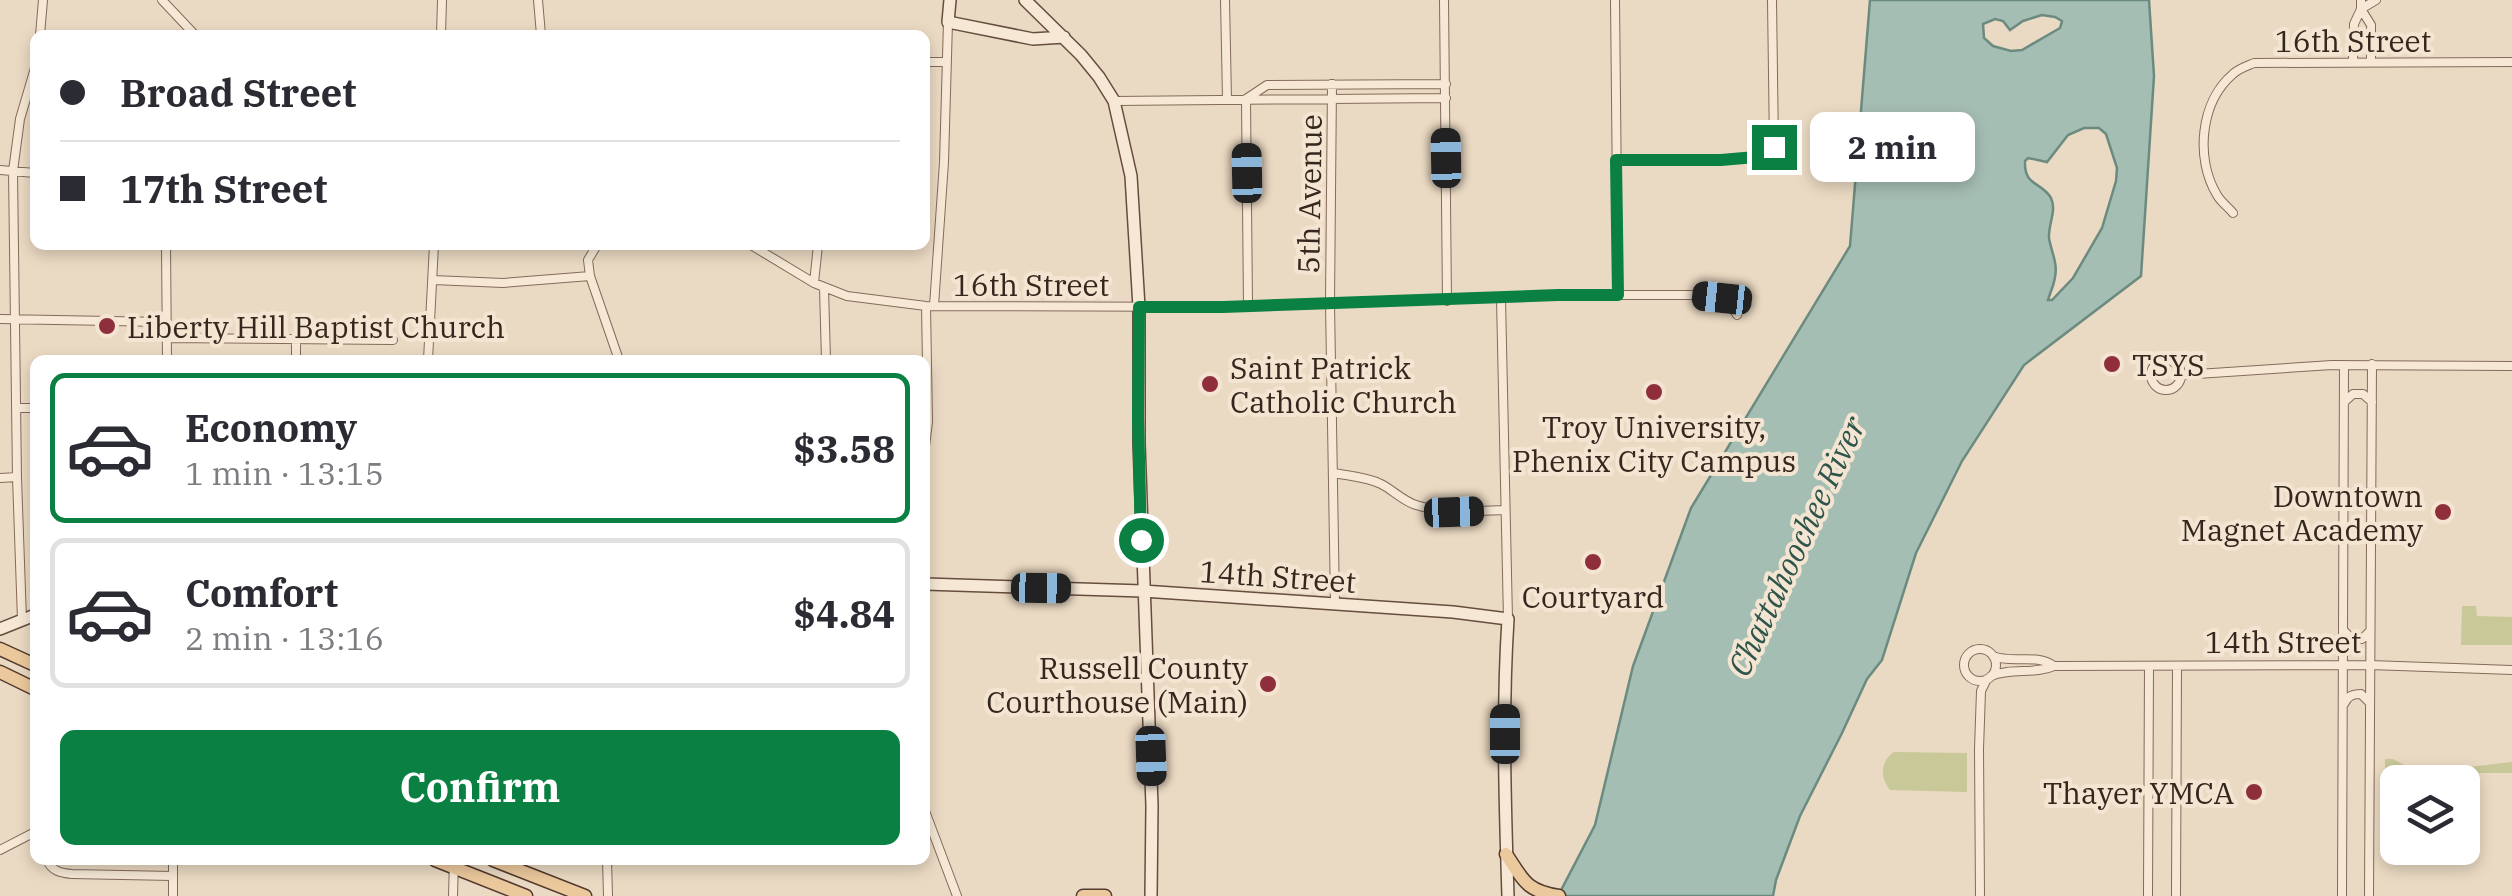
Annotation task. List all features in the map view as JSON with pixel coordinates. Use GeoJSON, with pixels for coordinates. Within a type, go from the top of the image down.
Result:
{"type":"FeatureCollection","features":[{"type":"Feature","properties":{"kind":"main road"},"geometry":{"type":"LineString","coordinates":[[0,649],[30,663]]}},
{"type":"Feature","properties":{"kind":"main road"},"geometry":{"type":"LineString","coordinates":[[0,672],[30,687]]}},
{"type":"Feature","properties":{"kind":"main road"},"geometry":{"type":"LineString","coordinates":[[1506,854],[1523,880],[1538,893],[1559,896]]}},
{"type":"Feature","properties":{"kind":"main road"},"geometry":{"type":"LineString","coordinates":[[456,865],[526,896]]}},
{"type":"Feature","properties":{"kind":"main road"},"geometry":{"type":"LineString","coordinates":[[505,865],[585,896]]}},
{"type":"Feature","properties":{"kind":"main road"},"geometry":{"type":"LineString","coordinates":[[1083,896],[1105,896]]}},
{"type":"Feature","properties":{"kind":"street"},"geometry":{"type":"LineString","coordinates":[[40,30],[43,0]]}},
{"type":"Feature","properties":{"kind":"street"},"geometry":{"type":"LineString","coordinates":[[162,0],[188,30]]}},
{"type":"Feature","properties":{"kind":"street"},"geometry":{"type":"LineString","coordinates":[[440,30],[442,0]]}},
{"type":"Feature","properties":{"kind":"street"},"geometry":{"type":"LineString","coordinates":[[538,0],[541,30]]}},
{"type":"Feature","properties":{"kind":"street"},"geometry":{"type":"LineString","coordinates":[[928,355],[944,162],[950,0]]}},
{"type":"Feature","properties":{"kind":"street"},"geometry":{"type":"LineString","coordinates":[[1025,0],[1064,37],[1114,101],[1131,176],[1139,307],[1138,416],[1152,806],[1150,896]]}},
{"type":"Feature","properties":{"kind":"street"},"geometry":{"type":"LineString","coordinates":[[1225,0],[1227,100]]}},
{"type":"Feature","properties":{"kind":"street"},"geometry":{"type":"LineString","coordinates":[[1444,0],[1448,300]]}},
{"type":"Feature","properties":{"kind":"street"},"geometry":{"type":"LineString","coordinates":[[1615,0],[1618,295]]}},
{"type":"Feature","properties":{"kind":"street"},"geometry":{"type":"LineString","coordinates":[[1616,160],[1767,156],[1774,147],[1772,0]]}},
{"type":"Feature","properties":{"kind":"street"},"geometry":{"type":"LineString","coordinates":[[2361,4],[2376,0]]}},
{"type":"Feature","properties":{"kind":"street"},"geometry":{"type":"LineString","coordinates":[[2353,61],[2354,24],[2361,4]]}},
{"type":"Feature","properties":{"kind":"street"},"geometry":{"type":"LineString","coordinates":[[2361,4],[2371,25],[2371,61]]}},
{"type":"Feature","properties":{"kind":"street"},"geometry":{"type":"LineString","coordinates":[[948,22],[1033,38],[1064,37]]}},
{"type":"Feature","properties":{"kind":"street"},"geometry":{"type":"LineString","coordinates":[[930,62],[947,62]]}},
{"type":"Feature","properties":{"kind":"street","name":"16th Street"},"geometry":{"type":"LineString","coordinates":[[2233,213],[2216,194],[2202,152],[2206,118],[2219,91],[2234,73],[2254,62],[2512,62]]}},
{"type":"Feature","properties":{"kind":"street","name":"5th Avenue"},"geometry":{"type":"LineString","coordinates":[[1332,84],[1334,604]]}},
{"type":"Feature","properties":{"kind":"street"},"geometry":{"type":"LineString","coordinates":[[1246,99],[1266,85],[1446,84]]}},
{"type":"Feature","properties":{"kind":"street"},"geometry":{"type":"LineString","coordinates":[[22,620],[16,477],[13,171],[20,119],[30,85]]}},
{"type":"Feature","properties":{"kind":"street"},"geometry":{"type":"LineString","coordinates":[[1114,101],[1446,98]]}},
{"type":"Feature","properties":{"kind":"street"},"geometry":{"type":"LineString","coordinates":[[1246,99],[1248,306]]}},
{"type":"Feature","properties":{"kind":"street"},"geometry":{"type":"LineString","coordinates":[[0,170],[30,173]]}},
{"type":"Feature","properties":{"kind":"street"},"geometry":{"type":"LineString","coordinates":[[166,250],[166,355]]}},
{"type":"Feature","properties":{"kind":"street"},"geometry":{"type":"LineString","coordinates":[[428,355],[434,250]]}},
{"type":"Feature","properties":{"kind":"street"},"geometry":{"type":"LineString","coordinates":[[594,250],[588,260],[590,276],[617,355]]}},
{"type":"Feature","properties":{"kind":"street","name":"16th Street"},"geometry":{"type":"LineString","coordinates":[[759,250],[814,283],[847,296],[930,306],[1248,306],[1695,295],[1722,298],[1737,315]]}},
{"type":"Feature","properties":{"kind":"street"},"geometry":{"type":"LineString","coordinates":[[814,283],[817,250]]}},
{"type":"Feature","properties":{"kind":"street"},"geometry":{"type":"LineString","coordinates":[[432,280],[503,283],[590,276]]}},
{"type":"Feature","properties":{"kind":"street"},"geometry":{"type":"LineString","coordinates":[[824,288],[826,355]]}},
{"type":"Feature","properties":{"kind":"street"},"geometry":{"type":"LineString","coordinates":[[1500,298],[1508,619],[1508,896]]}},
{"type":"Feature","properties":{"kind":"street"},"geometry":{"type":"LineString","coordinates":[[0,319],[166,322]]}},
{"type":"Feature","properties":{"kind":"street"},"geometry":{"type":"LineString","coordinates":[[166,338],[393,340]]}},
{"type":"Feature","properties":{"kind":"street"},"geometry":{"type":"LineString","coordinates":[[296,338],[296,355]]}},
{"type":"Feature","properties":{"kind":"street"},"geometry":{"type":"LineString","coordinates":[[2166,361],[2176,364],[2182,374],[2179,384],[2169,390],[2158,388],[2151,376],[2156,365],[2166,361]]}},
{"type":"Feature","properties":{"kind":"street"},"geometry":{"type":"LineString","coordinates":[[2342,896],[2344,364]]}},
{"type":"Feature","properties":{"kind":"street"},"geometry":{"type":"LineString","coordinates":[[2182,374],[2344,364],[2512,366]]}},
{"type":"Feature","properties":{"kind":"street"},"geometry":{"type":"LineString","coordinates":[[2370,896],[2372,364]]}},
{"type":"Feature","properties":{"kind":"street"},"geometry":{"type":"LineString","coordinates":[[2344,403],[2353,394],[2363,394],[2372,402]]}},
{"type":"Feature","properties":{"kind":"street"},"geometry":{"type":"LineString","coordinates":[[16,408],[30,408]]}},
{"type":"Feature","properties":{"kind":"street"},"geometry":{"type":"LineString","coordinates":[[1334,473],[1366,478],[1412,504],[1434,510],[1504,510]]}},
{"type":"Feature","properties":{"kind":"street"},"geometry":{"type":"LineString","coordinates":[[0,478],[16,477]]}},
{"type":"Feature","properties":{"kind":"street","name":"14th Street"},"geometry":{"type":"LineString","coordinates":[[930,584],[1143,591],[1508,619]]}},
{"type":"Feature","properties":{"kind":"street"},"geometry":{"type":"LineString","coordinates":[[0,629],[30,618]]}},
{"type":"Feature","properties":{"kind":"street"},"geometry":{"type":"LineString","coordinates":[[2342,630],[2352,639],[2362,639],[2371,630]]}},
{"type":"Feature","properties":{"kind":"street"},"geometry":{"type":"LineString","coordinates":[[1980,896],[1981,692],[1996,666],[1989,652],[1978,649],[1968,654],[1964,670],[1981,692]]}},
{"type":"Feature","properties":{"kind":"street","name":"14th Street"},"geometry":{"type":"LineString","coordinates":[[1993,656],[2042,659],[2054,666]]}},
{"type":"Feature","properties":{"kind":"street","name":"14th Street"},"geometry":{"type":"LineString","coordinates":[[1972,680],[2007,670],[2043,670],[2054,666],[2370,665],[2512,670]]}},
{"type":"Feature","properties":{"kind":"street"},"geometry":{"type":"LineString","coordinates":[[2148,896],[2150,666]]}},
{"type":"Feature","properties":{"kind":"street"},"geometry":{"type":"LineString","coordinates":[[2176,896],[2177,666]]}},
{"type":"Feature","properties":{"kind":"street"},"geometry":{"type":"LineString","coordinates":[[2342,706],[2353,694],[2361,694],[2370,703]]}},
{"type":"Feature","properties":{"kind":"street"},"geometry":{"type":"LineString","coordinates":[[930,823],[957,896]]}},
{"type":"Feature","properties":{"kind":"street"},"geometry":{"type":"LineString","coordinates":[[0,850],[30,835]]}},
{"type":"Feature","properties":{"kind":"street"},"geometry":{"type":"LineString","coordinates":[[49,865],[60,873],[173,876]]}},
{"type":"Feature","properties":{"kind":"street"},"geometry":{"type":"LineString","coordinates":[[173,865],[173,896]]}},
{"type":"Feature","properties":{"kind":"street"},"geometry":{"type":"LineString","coordinates":[[453,896],[454,865]]}},
{"type":"Feature","properties":{"kind":"street"},"geometry":{"type":"LineString","coordinates":[[608,865],[608,896]]}},
{"type":"Feature","properties":{"kind":"green space"},"geometry":{"type":"Polygon","coordinates":[[[2462,606],[2476,606],[2477,616],[2512,617],[2512,645],[2461,645],[2462,606]]]}},
{"type":"Feature","properties":{"kind":"green space"},"geometry":{"type":"Polygon","coordinates":[[[1894,752],[1967,753],[1967,792],[1890,790],[1883,770],[1894,752]]]}},
{"type":"Feature","properties":{"kind":"green space"},"geometry":{"type":"Polygon","coordinates":[[[2385,759],[2393,759],[2404,765],[2385,765],[2385,759]]]}},
{"type":"Feature","properties":{"kind":"green space"},"geometry":{"type":"Polygon","coordinates":[[[2512,762],[2512,773],[2480,773],[2480,766],[2512,762]]]}},
{"type":"Feature","properties":{"kind":"water","name":"Chattahoochee River"},"geometry":{"type":"Polygon","coordinates":[[[1870,0],[2149,0],[2154,76],[2141,276],[2024,365],[1962,461],[1916,553],[1882,660],[1867,679],[1800,816],[1773,896],[1558,896],[1595,825],[1633,666],[1691,508],[1850,246],[1870,0]],[[2042,15],[2010,30],[2003,21],[1995,19],[1983,24],[1984,38],[1993,46],[2022,50],[2060,28],[2062,21],[2042,15]],[[2084,128],[2068,135],[2047,162],[2028,158],[2025,161],[2030,180],[2053,203],[2049,238],[2056,272],[2048,300],[2073,278],[2102,228],[2116,181],[2117,168],[2106,134],[2099,128],[2084,128]]]}},
{"type":"Feature","properties":{"kind":"place","name":"Liberty Hill Baptist Church"},"geometry":{"type":"Point","coordinates":[107,326]}},
{"type":"Feature","properties":{"kind":"place","name":"TSYS"},"geometry":{"type":"Point","coordinates":[2112,364]}},
{"type":"Feature","properties":{"kind":"place","name":"Saint Patrick Catholic Church"},"geometry":{"type":"Point","coordinates":[1210,384]}},
{"type":"Feature","properties":{"kind":"place","name":"Troy University, Phenix City Campus"},"geometry":{"type":"Point","coordinates":[1654,392]}},
{"type":"Feature","properties":{"kind":"place","name":"Downtown Magnet Academy"},"geometry":{"type":"Point","coordinates":[2443,512]}},
{"type":"Feature","properties":{"kind":"place","name":"Courtyard"},"geometry":{"type":"Point","coordinates":[1593,562]}},
{"type":"Feature","properties":{"kind":"place","name":"Russell County Courthouse (Main)"},"geometry":{"type":"Point","coordinates":[1268,684]}},
{"type":"Feature","properties":{"kind":"place","name":"Thayer YMCA"},"geometry":{"type":"Point","coordinates":[2254,792]}},
{"type":"Feature","properties":{"kind":"route"},"geometry":{"type":"LineString","coordinates":[[1141,540],[1139,307],[1618,295],[1616,160],[1721,160],[1767,156],[1774,147]]}}]}
